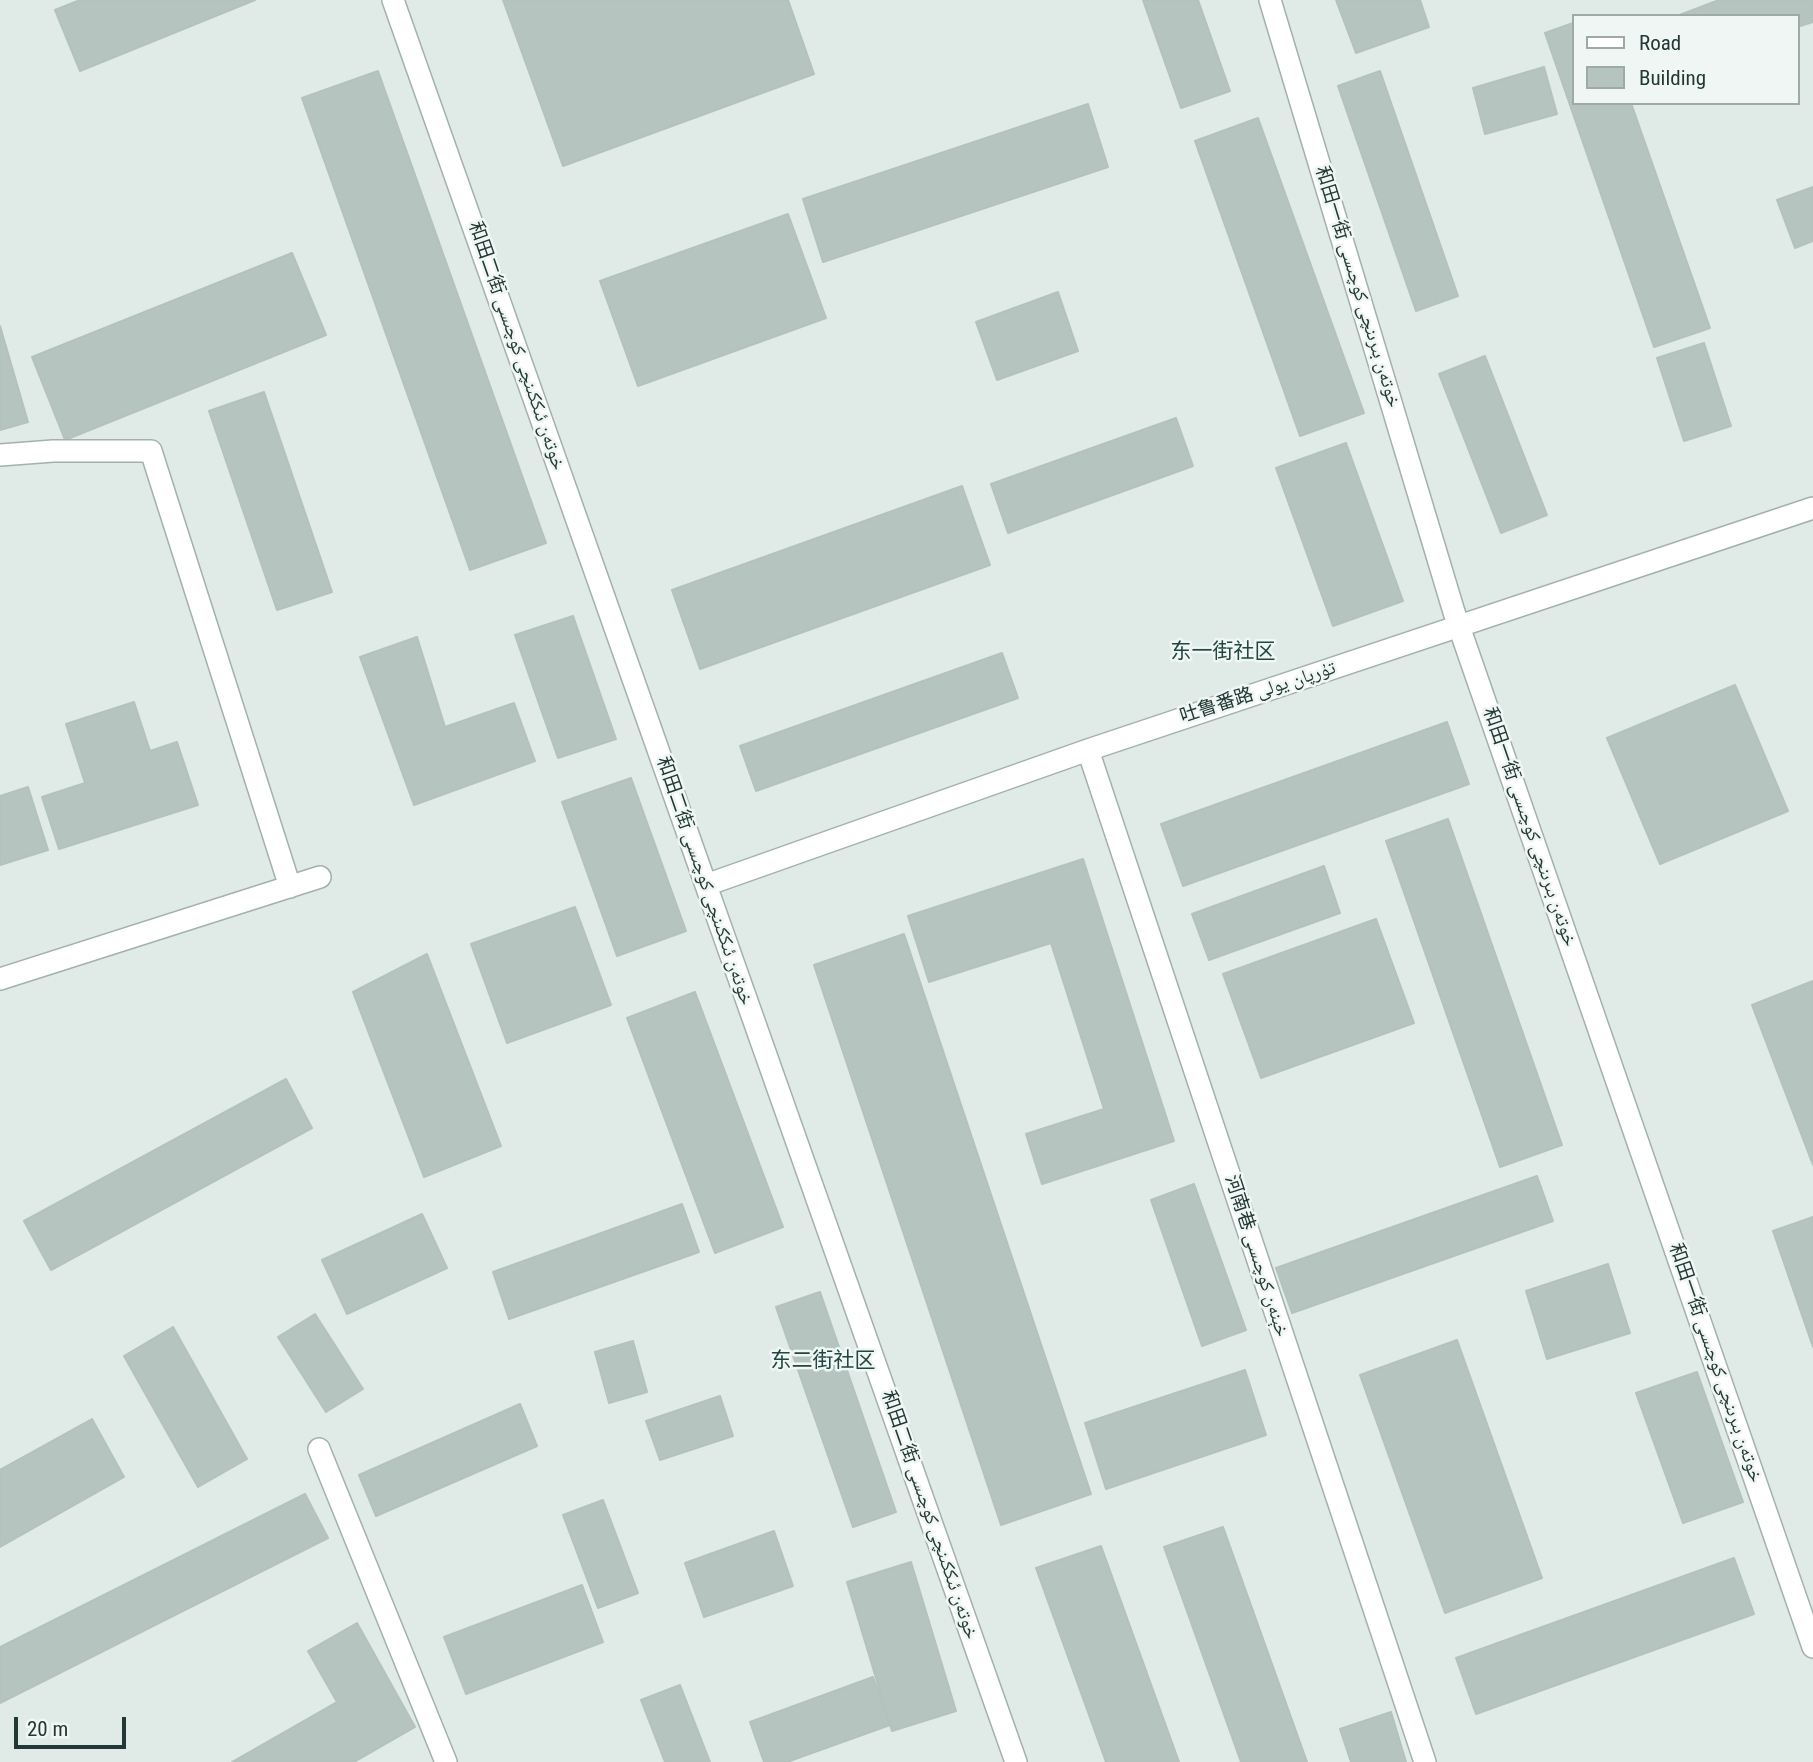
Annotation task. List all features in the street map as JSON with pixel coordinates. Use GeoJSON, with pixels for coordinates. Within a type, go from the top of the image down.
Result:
{"type":"FeatureCollection","features":[{"type":"Feature","properties":{"kind":"street","name":"和田二街 خوتەن ئىككىنچى كوچىسى"},"geometry":{"type":"LineString","coordinates":[[393,0],[1016,1762]]}},
{"type":"Feature","properties":{"kind":"street","name":"和田一街 خوتەن بىرىنچى كوچىسى"},"geometry":{"type":"LineString","coordinates":[[1270,0],[1459,626],[1813,1647]]}},
{"type":"Feature","properties":{"kind":"street"},"geometry":{"type":"LineString","coordinates":[[0,456],[53,451],[151,451],[290,887]]}},
{"type":"Feature","properties":{"kind":"street","name":"吐鲁番路 تۇرپان يولى"},"geometry":{"type":"LineString","coordinates":[[706,885],[1088,750],[1813,508]]}},
{"type":"Feature","properties":{"kind":"street","name":"河南巷 خېنەن كوچىسى"},"geometry":{"type":"LineString","coordinates":[[1088,750],[1425,1762]]}},
{"type":"Feature","properties":{"kind":"street"},"geometry":{"type":"LineString","coordinates":[[0,979],[320,877]]}},
{"type":"Feature","properties":{"kind":"street"},"geometry":{"type":"LineString","coordinates":[[319,1450],[446,1762]]}},
{"type":"Feature","properties":{"kind":"building"},"geometry":{"type":"Polygon","coordinates":[[[80,0],[255,0],[80,71],[55,10],[80,0]]]}},
{"type":"Feature","properties":{"kind":"building"},"geometry":{"type":"Polygon","coordinates":[[[503,0],[788,0],[814,74],[563,166],[503,0]]]}},
{"type":"Feature","properties":{"kind":"building"},"geometry":{"type":"Polygon","coordinates":[[[1143,0],[1198,0],[1230,91],[1181,108],[1143,0]]]}},
{"type":"Feature","properties":{"kind":"building"},"geometry":{"type":"Polygon","coordinates":[[[1336,0],[1420,0],[1429,27],[1356,53],[1336,0]]]}},
{"type":"Feature","properties":{"kind":"building"},"geometry":{"type":"Polygon","coordinates":[[[1719,0],[1813,0],[1813,22],[1799,26],[1799,14],[1682,14],[1719,0]]]}},
{"type":"Feature","properties":{"kind":"building"},"geometry":{"type":"Polygon","coordinates":[[[1572,23],[1572,105],[1632,105],[1710,328],[1654,347],[1545,33],[1572,23]]]}},
{"type":"Feature","properties":{"kind":"building"},"geometry":{"type":"Polygon","coordinates":[[[1544,67],[1557,114],[1485,134],[1473,88],[1544,67]]]}},
{"type":"Feature","properties":{"kind":"building"},"geometry":{"type":"Polygon","coordinates":[[[378,71],[546,543],[470,570],[302,98],[378,71]]]}},
{"type":"Feature","properties":{"kind":"building"},"geometry":{"type":"Polygon","coordinates":[[[1380,71],[1458,296],[1416,311],[1338,86],[1380,71]]]}},
{"type":"Feature","properties":{"kind":"building"},"geometry":{"type":"Polygon","coordinates":[[[1088,104],[1108,167],[823,262],[803,199],[1088,104]]]}},
{"type":"Feature","properties":{"kind":"building"},"geometry":{"type":"Polygon","coordinates":[[[1258,118],[1364,413],[1300,436],[1195,141],[1258,118]]]}},
{"type":"Feature","properties":{"kind":"building"},"geometry":{"type":"Polygon","coordinates":[[[1813,187],[1813,241],[1795,248],[1777,200],[1813,187]]]}},
{"type":"Feature","properties":{"kind":"building"},"geometry":{"type":"Polygon","coordinates":[[[788,214],[826,318],[638,386],[600,281],[788,214]]]}},
{"type":"Feature","properties":{"kind":"building"},"geometry":{"type":"Polygon","coordinates":[[[292,253],[326,335],[65,440],[32,357],[292,253]]]}},
{"type":"Feature","properties":{"kind":"building"},"geometry":{"type":"Polygon","coordinates":[[[1058,292],[1078,351],[997,380],[976,322],[1058,292]]]}},
{"type":"Feature","properties":{"kind":"building"},"geometry":{"type":"Polygon","coordinates":[[[0,326],[28,422],[0,430],[0,326]]]}},
{"type":"Feature","properties":{"kind":"building"},"geometry":{"type":"Polygon","coordinates":[[[1704,343],[1731,426],[1684,441],[1657,358],[1704,343]]]}},
{"type":"Feature","properties":{"kind":"building"},"geometry":{"type":"Polygon","coordinates":[[[1485,356],[1547,515],[1501,533],[1439,374],[1485,356]]]}},
{"type":"Feature","properties":{"kind":"building"},"geometry":{"type":"Polygon","coordinates":[[[264,392],[332,592],[277,610],[209,411],[264,392]]]}},
{"type":"Feature","properties":{"kind":"building"},"geometry":{"type":"Polygon","coordinates":[[[1176,418],[1193,466],[1008,533],[991,484],[1176,418]]]}},
{"type":"Feature","properties":{"kind":"building"},"geometry":{"type":"Polygon","coordinates":[[[1346,443],[1403,601],[1333,626],[1276,468],[1346,443]]]}},
{"type":"Feature","properties":{"kind":"building"},"geometry":{"type":"Polygon","coordinates":[[[962,486],[990,565],[700,669],[672,590],[962,486]]]}},
{"type":"Feature","properties":{"kind":"building"},"geometry":{"type":"Polygon","coordinates":[[[573,616],[616,739],[558,758],[515,635],[573,616]]]}},
{"type":"Feature","properties":{"kind":"building"},"geometry":{"type":"Polygon","coordinates":[[[417,637],[445,727],[514,703],[535,761],[414,805],[360,657],[417,637]]]}},
{"type":"Feature","properties":{"kind":"building"},"geometry":{"type":"Polygon","coordinates":[[[1002,653],[1018,698],[756,791],[740,746],[1002,653]]]}},
{"type":"Feature","properties":{"kind":"building"},"geometry":{"type":"Polygon","coordinates":[[[1735,685],[1788,811],[1660,864],[1607,738],[1735,685]]]}},
{"type":"Feature","properties":{"kind":"building"},"geometry":{"type":"Polygon","coordinates":[[[134,702],[150,751],[177,742],[198,805],[59,849],[42,797],[85,783],[66,724],[134,702]]]}},
{"type":"Feature","properties":{"kind":"building"},"geometry":{"type":"Polygon","coordinates":[[[1447,722],[1469,784],[1183,886],[1161,824],[1447,722]]]}},
{"type":"Feature","properties":{"kind":"building"},"geometry":{"type":"Polygon","coordinates":[[[631,778],[686,931],[617,956],[562,802],[631,778]]]}},
{"type":"Feature","properties":{"kind":"building"},"geometry":{"type":"Polygon","coordinates":[[[28,787],[48,850],[0,865],[0,796],[28,787]]]}},
{"type":"Feature","properties":{"kind":"building"},"geometry":{"type":"Polygon","coordinates":[[[1448,819],[1562,1145],[1500,1167],[1386,841],[1448,819]]]}},
{"type":"Feature","properties":{"kind":"building"},"geometry":{"type":"Polygon","coordinates":[[[1083,859],[1174,1141],[1042,1184],[1026,1134],[1104,1109],[1051,943],[929,982],[908,916],[1083,859]]]}},
{"type":"Feature","properties":{"kind":"building"},"geometry":{"type":"Polygon","coordinates":[[[1324,866],[1340,913],[1209,960],[1192,914],[1324,866]]]}},
{"type":"Feature","properties":{"kind":"building"},"geometry":{"type":"Polygon","coordinates":[[[575,907],[611,1005],[507,1043],[471,944],[575,907]]]}},
{"type":"Feature","properties":{"kind":"building"},"geometry":{"type":"Polygon","coordinates":[[[1376,919],[1414,1023],[1261,1078],[1223,974],[1376,919]]]}},
{"type":"Feature","properties":{"kind":"building"},"geometry":{"type":"Polygon","coordinates":[[[904,934],[1091,1494],[1001,1525],[814,965],[904,934]]]}},
{"type":"Feature","properties":{"kind":"building"},"geometry":{"type":"Polygon","coordinates":[[[427,954],[501,1146],[424,1177],[353,992],[427,954]]]}},
{"type":"Feature","properties":{"kind":"building"},"geometry":{"type":"Polygon","coordinates":[[[1813,981],[1813,1165],[1752,1005],[1813,981]]]}},
{"type":"Feature","properties":{"kind":"building"},"geometry":{"type":"Polygon","coordinates":[[[695,992],[783,1227],[715,1253],[627,1018],[695,992]]]}},
{"type":"Feature","properties":{"kind":"building"},"geometry":{"type":"Polygon","coordinates":[[[286,1079],[312,1128],[51,1270],[24,1221],[286,1079]]]}},
{"type":"Feature","properties":{"kind":"building"},"geometry":{"type":"Polygon","coordinates":[[[1537,1176],[1553,1221],[1292,1313],[1276,1268],[1537,1176]]]}},
{"type":"Feature","properties":{"kind":"building"},"geometry":{"type":"Polygon","coordinates":[[[1194,1184],[1246,1330],[1202,1346],[1151,1200],[1194,1184]]]}},
{"type":"Feature","properties":{"kind":"building"},"geometry":{"type":"Polygon","coordinates":[[[682,1204],[699,1252],[509,1319],[493,1272],[682,1204]]]}},
{"type":"Feature","properties":{"kind":"building"},"geometry":{"type":"Polygon","coordinates":[[[422,1214],[447,1268],[347,1314],[322,1260],[422,1214]]]}},
{"type":"Feature","properties":{"kind":"building"},"geometry":{"type":"Polygon","coordinates":[[[1813,1217],[1813,1347],[1773,1231],[1813,1217]]]}},
{"type":"Feature","properties":{"kind":"building"},"geometry":{"type":"Polygon","coordinates":[[[1608,1264],[1630,1333],[1547,1359],[1526,1291],[1608,1264]]]}},
{"type":"Feature","properties":{"kind":"building"},"geometry":{"type":"Polygon","coordinates":[[[820,1292],[896,1512],[853,1527],[776,1307],[820,1292]]]}},
{"type":"Feature","properties":{"kind":"building"},"geometry":{"type":"Polygon","coordinates":[[[315,1314],[363,1389],[326,1412],[278,1337],[315,1314]]]}},
{"type":"Feature","properties":{"kind":"building"},"geometry":{"type":"Polygon","coordinates":[[[173,1327],[247,1459],[198,1487],[124,1356],[173,1327]]]}},
{"type":"Feature","properties":{"kind":"building"},"geometry":{"type":"Polygon","coordinates":[[[1457,1340],[1542,1578],[1445,1613],[1360,1375],[1457,1340]]]}},
{"type":"Feature","properties":{"kind":"building"},"geometry":{"type":"Polygon","coordinates":[[[633,1341],[647,1392],[609,1403],[595,1352],[633,1341]]]}},
{"type":"Feature","properties":{"kind":"building"},"geometry":{"type":"Polygon","coordinates":[[[1245,1370],[1266,1435],[1106,1489],[1085,1423],[1245,1370]]]}},
{"type":"Feature","properties":{"kind":"building"},"geometry":{"type":"Polygon","coordinates":[[[1697,1372],[1743,1502],[1683,1523],[1636,1393],[1697,1372]]]}},
{"type":"Feature","properties":{"kind":"building"},"geometry":{"type":"Polygon","coordinates":[[[720,1396],[733,1436],[660,1460],[646,1421],[720,1396]]]}},
{"type":"Feature","properties":{"kind":"building"},"geometry":{"type":"Polygon","coordinates":[[[520,1404],[537,1446],[376,1516],[359,1475],[520,1404]]]}},
{"type":"Feature","properties":{"kind":"building"},"geometry":{"type":"Polygon","coordinates":[[[92,1419],[124,1477],[0,1547],[0,1470],[92,1419]]]}},
{"type":"Feature","properties":{"kind":"building"},"geometry":{"type":"Polygon","coordinates":[[[305,1494],[328,1538],[0,1703],[0,1647],[305,1494]]]}},
{"type":"Feature","properties":{"kind":"building"},"geometry":{"type":"Polygon","coordinates":[[[603,1500],[638,1593],[598,1608],[563,1515],[603,1500]]]}},
{"type":"Feature","properties":{"kind":"building"},"geometry":{"type":"Polygon","coordinates":[[[1223,1527],[1307,1762],[1241,1762],[1164,1547],[1223,1527]]]}},
{"type":"Feature","properties":{"kind":"building"},"geometry":{"type":"Polygon","coordinates":[[[774,1531],[793,1586],[704,1617],[685,1563],[774,1531]]]}},
{"type":"Feature","properties":{"kind":"building"},"geometry":{"type":"Polygon","coordinates":[[[1101,1546],[1179,1762],[1106,1762],[1036,1568],[1101,1546]]]}},
{"type":"Feature","properties":{"kind":"building"},"geometry":{"type":"Polygon","coordinates":[[[1734,1558],[1754,1614],[1476,1714],[1456,1658],[1734,1558]]]}},
{"type":"Feature","properties":{"kind":"building"},"geometry":{"type":"Polygon","coordinates":[[[911,1562],[956,1711],[892,1731],[847,1582],[911,1562]]]}},
{"type":"Feature","properties":{"kind":"building"},"geometry":{"type":"Polygon","coordinates":[[[582,1585],[603,1642],[466,1694],[444,1637],[582,1585]]]}},
{"type":"Feature","properties":{"kind":"building"},"geometry":{"type":"Polygon","coordinates":[[[357,1623],[415,1727],[354,1762],[232,1762],[337,1702],[308,1651],[357,1623]]]}},
{"type":"Feature","properties":{"kind":"building"},"geometry":{"type":"Polygon","coordinates":[[[873,1677],[890,1725],[787,1762],[764,1762],[750,1722],[873,1677]]]}},
{"type":"Feature","properties":{"kind":"building"},"geometry":{"type":"Polygon","coordinates":[[[680,1685],[710,1762],[665,1762],[641,1700],[680,1685]]]}},
{"type":"Feature","properties":{"kind":"building"},"geometry":{"type":"Polygon","coordinates":[[[1391,1712],[1406,1762],[1351,1762],[1340,1729],[1391,1712]]]}},
{"type":"Feature","properties":{"kind":"district","name":"东一街社区"},"geometry":{"type":"Point","coordinates":[1223,653]}},
{"type":"Feature","properties":{"kind":"district","name":"东二街社区"},"geometry":{"type":"Point","coordinates":[823,1362]}}]}
